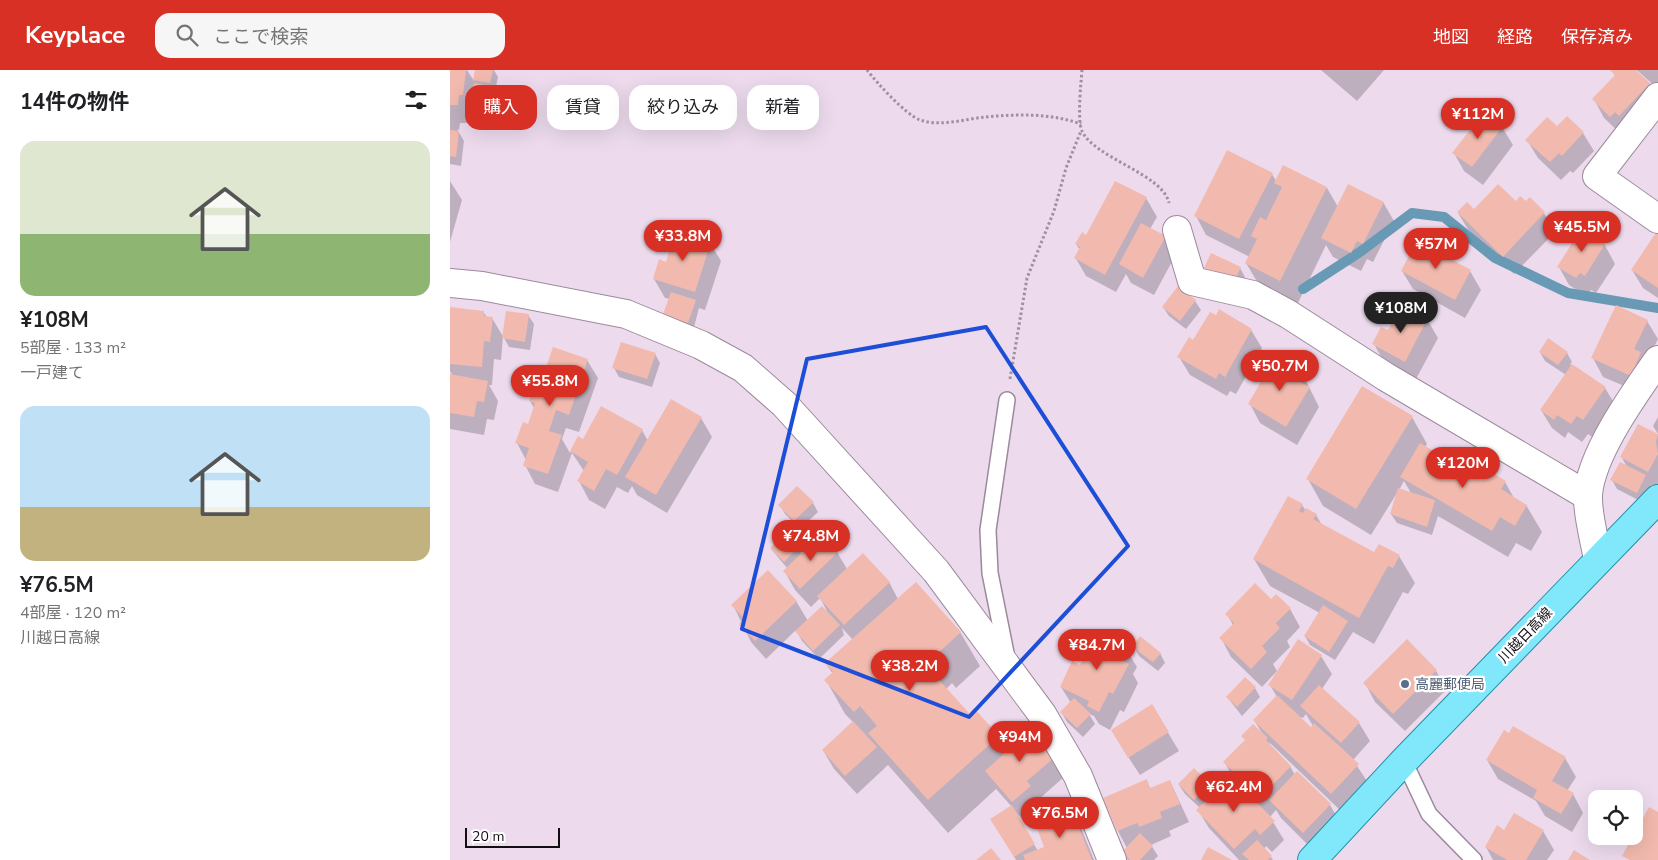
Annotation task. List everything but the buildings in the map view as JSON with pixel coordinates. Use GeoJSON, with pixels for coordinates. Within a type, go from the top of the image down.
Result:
{"type":"FeatureCollection","features":[{"type":"Feature","properties":{"kind":"main road","name":"川越日高線"},"geometry":{"type":"LineString","coordinates":[[1312,860],[1404,761],[1658,499]]}},
{"type":"Feature","properties":{"kind":"street"},"geometry":{"type":"LineString","coordinates":[[1658,97],[1597,176],[1658,219]]}},
{"type":"Feature","properties":{"kind":"street"},"geometry":{"type":"LineString","coordinates":[[1177,230],[1192,281],[1253,295],[1288,314],[1386,377],[1588,496]]}},
{"type":"Feature","properties":{"kind":"street"},"geometry":{"type":"LineString","coordinates":[[450,283],[482,286],[626,314],[701,345],[743,368],[784,404],[936,571],[1042,714],[1078,776],[1112,860]]}},
{"type":"Feature","properties":{"kind":"street"},"geometry":{"type":"LineString","coordinates":[[1598,560],[1588,496],[1594,466],[1636,391],[1658,360]]}},
{"type":"Feature","properties":{"kind":"lane"},"geometry":{"type":"LineString","coordinates":[[1007,400],[988,530],[990,573],[1009,669]]}},
{"type":"Feature","properties":{"kind":"lane"},"geometry":{"type":"LineString","coordinates":[[1404,761],[1429,814],[1474,860]]}},
{"type":"Feature","properties":{"kind":"path"},"geometry":{"type":"LineString","coordinates":[[867,70],[886,92],[920,120],[950,123],[986,117],[1038,114],[1081,124]]}},
{"type":"Feature","properties":{"kind":"path"},"geometry":{"type":"LineString","coordinates":[[1007,400],[1017,328],[1027,278],[1054,211],[1066,168],[1081,131],[1082,70]]}},
{"type":"Feature","properties":{"kind":"path"},"geometry":{"type":"LineString","coordinates":[[1081,131],[1090,142],[1147,178],[1168,197],[1177,230]]}},
{"type":"Feature","properties":{"kind":"highlighted area"},"geometry":{"type":"Polygon","coordinates":[[[986,327],[1128,546],[969,717],[742,629],[807,359],[986,327]]]}},
{"type":"Feature","properties":{"kind":"waterway"},"geometry":{"type":"LineString","coordinates":[[1303,289],[1360,252],[1412,213],[1444,217],[1495,258],[1568,293],[1658,308]]}},
{"type":"Feature","properties":{"kind":"place","name":"高麗郵便局"},"geometry":{"type":"Point","coordinates":[1405,684]}}]}
